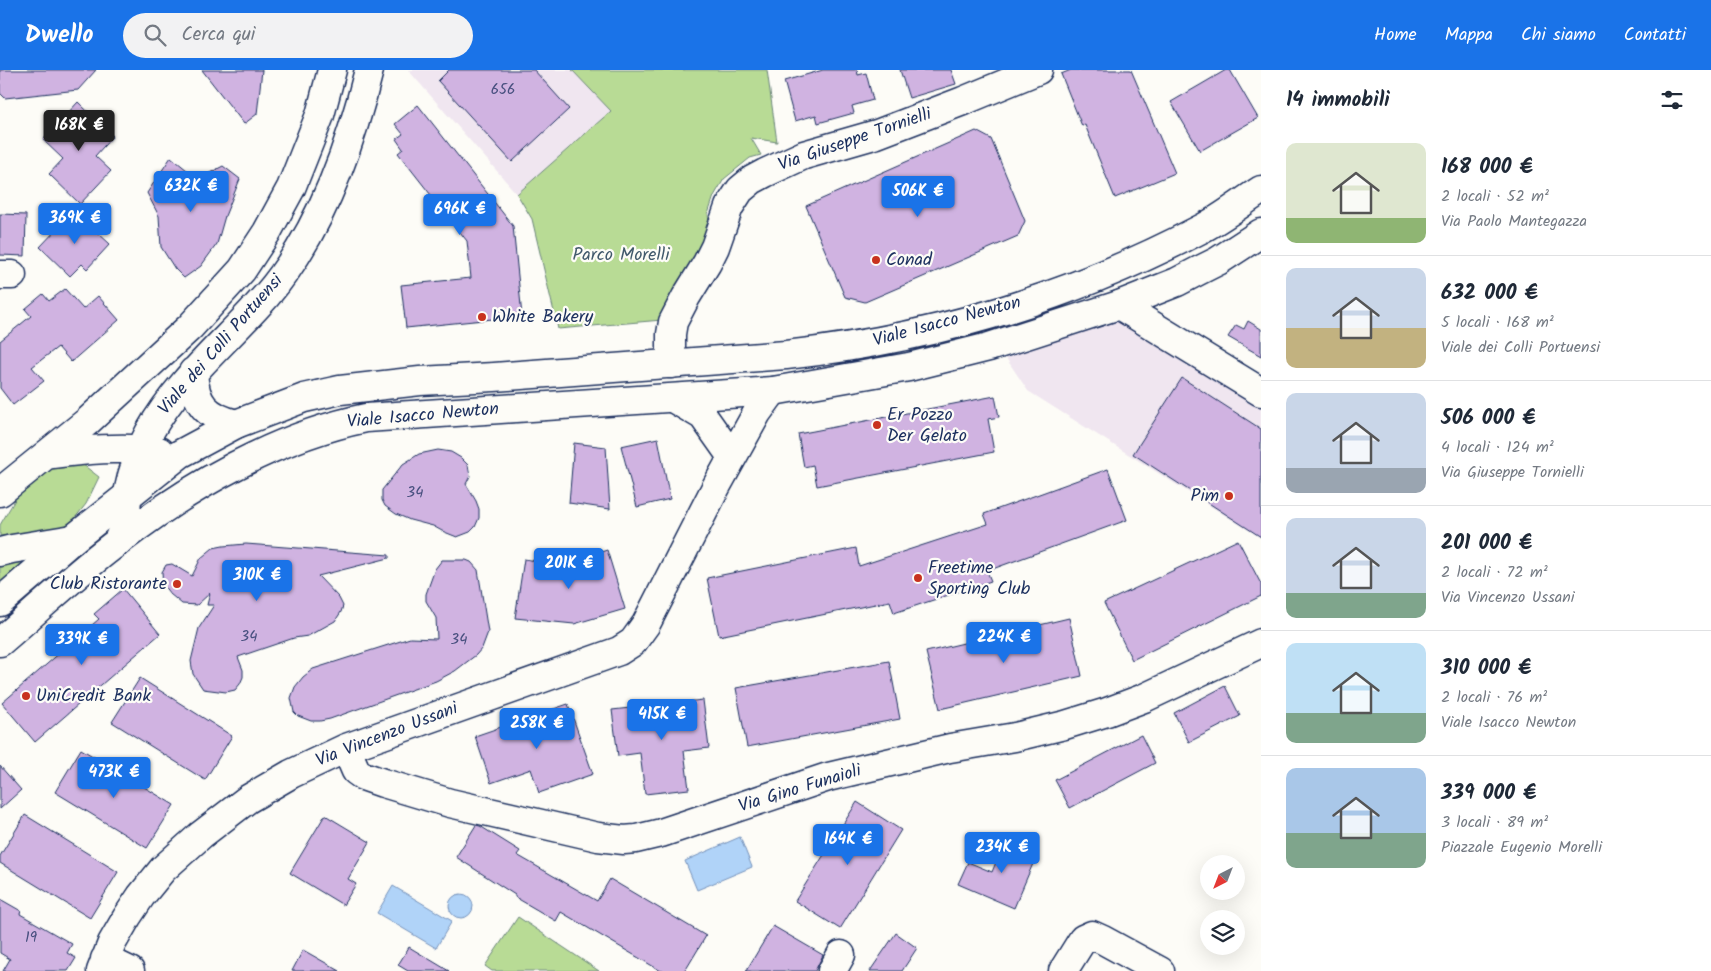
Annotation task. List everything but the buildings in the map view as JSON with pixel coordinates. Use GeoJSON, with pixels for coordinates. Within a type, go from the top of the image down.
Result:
{"type":"FeatureCollection","features":[{"type":"Feature","properties":{"kind":"street","name":"Viale dei Colli Portuensi"},"geometry":{"type":"LineString","coordinates":[[0,492],[88,420],[190,328],[242,270],[267,232],[291,188],[320,115],[332,70]]}},
{"type":"Feature","properties":{"kind":"street","name":"Viale dei Colli Portuensi"},"geometry":{"type":"LineString","coordinates":[[118,541],[125,521],[127,495],[141,448],[161,414],[193,372],[237,328],[270,291],[304,241],[336,176],[369,70]]}},
{"type":"Feature","properties":{"kind":"street","name":"Via Giuseppe Tornielli"},"geometry":{"type":"LineString","coordinates":[[671,364],[673,322],[714,247],[729,207],[740,190],[752,180],[804,155],[877,134],[1038,70]]}},
{"type":"Feature","properties":{"kind":"street","name":"Viale Isacco Newton"},"geometry":{"type":"LineString","coordinates":[[0,602],[73,538],[180,454],[236,424],[304,398],[340,390],[420,381],[786,355],[832,350],[903,337],[954,324],[1064,290],[1142,258],[1202,228],[1261,190]]}},
{"type":"Feature","properties":{"kind":"street","name":"Viale Isacco Newton"},"geometry":{"type":"LineString","coordinates":[[0,642],[118,541],[190,491],[215,477],[286,444],[332,425],[366,418],[773,392],[909,367],[990,347],[1120,305],[1177,282],[1218,261],[1261,233]]}},
{"type":"Feature","properties":{"kind":"street"},"geometry":{"type":"LineString","coordinates":[[1120,305],[1261,392]]}},
{"type":"Feature","properties":{"kind":"street"},"geometry":{"type":"LineString","coordinates":[[608,369],[604,386],[608,402]]}},
{"type":"Feature","properties":{"kind":"street"},"geometry":{"type":"LineString","coordinates":[[193,372],[196,393],[205,410],[221,420],[236,424]]}},
{"type":"Feature","properties":{"kind":"street","name":"Via Vincenzo Ussani"},"geometry":{"type":"LineString","coordinates":[[103,965],[112,943],[141,896],[163,869],[224,816],[265,788],[308,765],[346,748],[619,651],[640,635],[732,457],[757,414],[773,392]]}},
{"type":"Feature","properties":{"kind":"street"},"geometry":{"type":"LineString","coordinates":[[674,399],[703,416],[732,457]]}},
{"type":"Feature","properties":{"kind":"street"},"geometry":{"type":"LineString","coordinates":[[46,455],[141,448],[180,454]]}},
{"type":"Feature","properties":{"kind":"street"},"geometry":{"type":"LineString","coordinates":[[98,450],[118,469],[127,495]]}},
{"type":"Feature","properties":{"kind":"street"},"geometry":{"type":"LineString","coordinates":[[0,552],[73,538]]}},
{"type":"Feature","properties":{"kind":"street","name":"Via Gino Funaioli"},"geometry":{"type":"LineString","coordinates":[[346,748],[356,771],[362,776],[383,783],[450,803],[598,837],[636,839],[675,829],[828,777],[950,748],[1014,737],[1107,712],[1144,698],[1261,643]]}},
{"type":"Feature","properties":{"kind":"street"},"geometry":{"type":"LineString","coordinates":[[1063,971],[1083,939],[1092,936],[1104,940],[1160,971]]}},
{"type":"Feature","properties":{"kind":"street"},"geometry":{"type":"LineString","coordinates":[[103,965],[130,971]]}},
{"type":"Feature","properties":{"kind":"shaded area"},"geometry":{"type":"Polygon","coordinates":[[[408,70],[572,70],[611,111],[517,194],[408,70]]]}},
{"type":"Feature","properties":{"kind":"shaded area"},"geometry":{"type":"Polygon","coordinates":[[[1115,318],[1261,403],[1261,538],[1028,391],[1006,358],[1115,318]]]}},
{"type":"Feature","properties":{"kind":"green space","name":"Parco Morelli"},"geometry":{"type":"Polygon","coordinates":[[[572,70],[767,70],[777,142],[751,138],[761,155],[750,158],[724,179],[714,196],[708,214],[711,241],[662,320],[558,329],[532,219],[517,194],[611,111],[572,70]]]}},
{"type":"Feature","properties":{"kind":"green space"},"geometry":{"type":"Polygon","coordinates":[[[54,464],[82,464],[99,477],[86,504],[67,528],[0,536],[0,525],[16,498],[54,464]]]}},
{"type":"Feature","properties":{"kind":"green space"},"geometry":{"type":"Polygon","coordinates":[[[31,558],[0,584],[0,566],[31,558]]]}},
{"type":"Feature","properties":{"kind":"green space"},"geometry":{"type":"Polygon","coordinates":[[[518,917],[599,971],[492,971],[485,966],[518,917]]]}},
{"type":"Feature","properties":{"kind":"water"},"geometry":{"type":"Polygon","coordinates":[[[740,837],[752,867],[697,890],[685,861],[740,837]]]}},
{"type":"Feature","properties":{"kind":"water"},"geometry":{"type":"Polygon","coordinates":[[[393,886],[452,921],[436,948],[377,913],[393,886]]]}},
{"type":"Feature","properties":{"kind":"water"},"geometry":{"type":"Polygon","coordinates":[[[456,894],[466,894],[473,901],[473,911],[466,918],[456,918],[449,911],[449,901],[456,894]]]}},
{"type":"Feature","properties":{"kind":"place","name":"Conad"},"geometry":{"type":"Point","coordinates":[876,260]}},
{"type":"Feature","properties":{"kind":"place","name":"White Bakery"},"geometry":{"type":"Point","coordinates":[482,317]}},
{"type":"Feature","properties":{"kind":"place","name":"Er Pozzo Der Gelato"},"geometry":{"type":"Point","coordinates":[877,425]}},
{"type":"Feature","properties":{"kind":"place","name":"Pim"},"geometry":{"type":"Point","coordinates":[1229,496]}},
{"type":"Feature","properties":{"kind":"place","name":"Freetime Sporting Club"},"geometry":{"type":"Point","coordinates":[918,578]}},
{"type":"Feature","properties":{"kind":"place","name":"Club Ristorante"},"geometry":{"type":"Point","coordinates":[177,584]}},
{"type":"Feature","properties":{"kind":"place","name":"UniCredit Bank"},"geometry":{"type":"Point","coordinates":[26,696]}}]}
